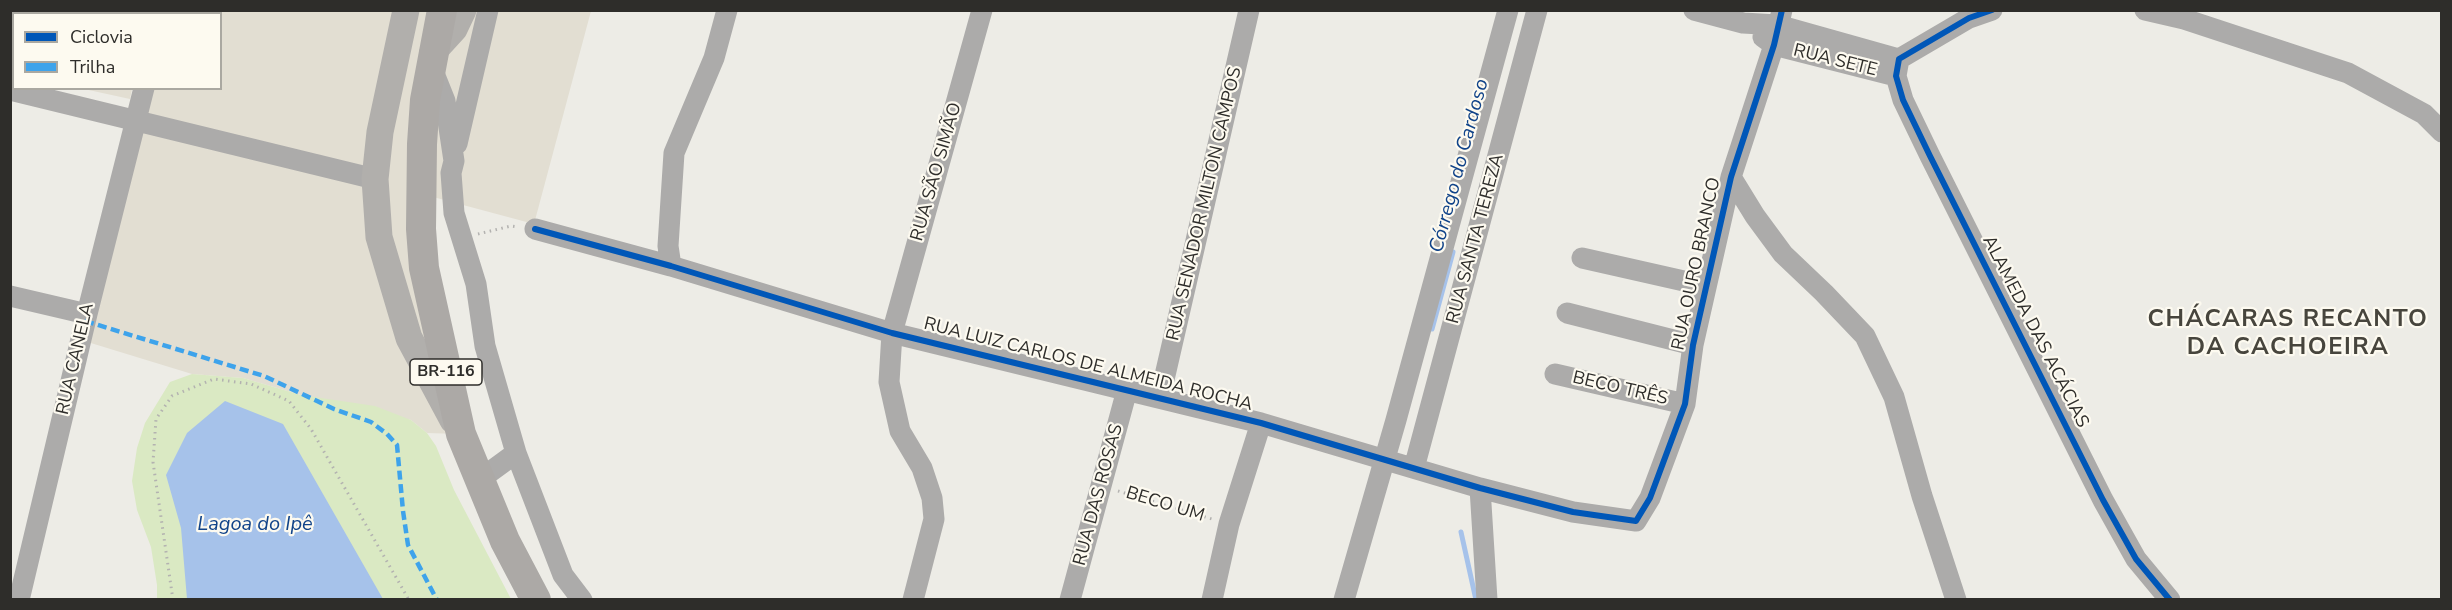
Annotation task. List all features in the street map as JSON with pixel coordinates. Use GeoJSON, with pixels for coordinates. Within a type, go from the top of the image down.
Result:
{"type":"FeatureCollection","features":[{"type":"Feature","properties":{"kind":"highway","name":"BR-116"},"geometry":{"type":"LineString","coordinates":[[442,10],[432,58],[422,144],[421,229],[424,268],[461,434],[505,542],[536,600]]}},
{"type":"Feature","properties":{"kind":"main road"},"geometry":{"type":"LineString","coordinates":[[406,10],[380,132],[375,179],[379,237],[409,338],[461,434]]}},
{"type":"Feature","properties":{"kind":"main road"},"geometry":{"type":"LineString","coordinates":[[432,58],[454,29],[463,10]]}},
{"type":"Feature","properties":{"kind":"street"},"geometry":{"type":"LineString","coordinates":[[488,10],[451,173],[454,213],[476,284],[485,346],[516,453],[563,574],[582,600]]}},
{"type":"Feature","properties":{"kind":"street"},"geometry":{"type":"LineString","coordinates":[[671,266],[668,246],[674,153],[714,58],[727,10]]}},
{"type":"Feature","properties":{"kind":"street","name":"RUA SÃO SIMÃO"},"geometry":{"type":"LineString","coordinates":[[913,600],[934,519],[932,498],[922,468],[900,431],[889,382],[892,333],[982,10]]}},
{"type":"Feature","properties":{"kind":"street","name":"RUA SENADOR MILTON CAMPOS"},"geometry":{"type":"LineString","coordinates":[[1160,397],[1249,10]]}},
{"type":"Feature","properties":{"kind":"street","name":"RUA SANTA TEREZA"},"geometry":{"type":"LineString","coordinates":[[1344,600],[1508,10]]}},
{"type":"Feature","properties":{"kind":"street","name":"RUA SANTA TEREZA"},"geometry":{"type":"LineString","coordinates":[[1414,468],[1537,10]]}},
{"type":"Feature","properties":{"kind":"street","name":"RUA SETE"},"geometry":{"type":"LineString","coordinates":[[1694,10],[1743,23],[1778,27],[1897,68]]}},
{"type":"Feature","properties":{"kind":"street"},"geometry":{"type":"LineString","coordinates":[[1897,68],[1969,18],[1992,10]]}},
{"type":"Feature","properties":{"kind":"street"},"geometry":{"type":"LineString","coordinates":[[2145,10],[2184,19],[2348,73],[2424,114],[2442,132]]}},
{"type":"Feature","properties":{"kind":"street","name":"RUA OURO BRANCO"},"geometry":{"type":"LineString","coordinates":[[1636,521],[1650,498],[1685,404],[1693,345],[1731,177],[1778,27]]}},
{"type":"Feature","properties":{"kind":"street"},"geometry":{"type":"LineString","coordinates":[[432,58],[445,101],[454,161]]}},
{"type":"Feature","properties":{"kind":"street","name":"ALAMEDA DAS ACÁCIAS"},"geometry":{"type":"LineString","coordinates":[[1897,68],[1903,100],[2103,500],[2136,559],[2170,600]]}},
{"type":"Feature","properties":{"kind":"street"},"geometry":{"type":"LineString","coordinates":[[10,90],[375,179]]}},
{"type":"Feature","properties":{"kind":"street","name":"RUA CANELA"},"geometry":{"type":"LineString","coordinates":[[19,600],[143,90]]}},
{"type":"Feature","properties":{"kind":"street"},"geometry":{"type":"LineString","coordinates":[[1731,177],[1755,216],[1783,254],[1824,292],[1865,336],[1893,397],[1956,600]]}},
{"type":"Feature","properties":{"kind":"street","name":"RUA LUIZ CARLOS DE ALMEIDA ROCHA"},"geometry":{"type":"LineString","coordinates":[[535,229],[671,266],[892,333],[1261,423],[1480,488],[1573,512],[1636,521]]}},
{"type":"Feature","properties":{"kind":"street"},"geometry":{"type":"LineString","coordinates":[[1582,258],[1706,286]]}},
{"type":"Feature","properties":{"kind":"street"},"geometry":{"type":"LineString","coordinates":[[10,296],[87,314]]}},
{"type":"Feature","properties":{"kind":"street"},"geometry":{"type":"LineString","coordinates":[[1567,313],[1693,345]]}},
{"type":"Feature","properties":{"kind":"street","name":"BECO TRÊS"},"geometry":{"type":"LineString","coordinates":[[1555,374],[1685,404]]}},
{"type":"Feature","properties":{"kind":"street","name":"RUA DAS ROSAS"},"geometry":{"type":"LineString","coordinates":[[1070,600],[1127,390]]}},
{"type":"Feature","properties":{"kind":"street"},"geometry":{"type":"LineString","coordinates":[[1212,600],[1229,524],[1261,423]]}},
{"type":"Feature","properties":{"kind":"street"},"geometry":{"type":"LineString","coordinates":[[479,480],[516,453]]}},
{"type":"Feature","properties":{"kind":"street"},"geometry":{"type":"LineString","coordinates":[[1480,488],[1487,600]]}},
{"type":"Feature","properties":{"kind":"path"},"geometry":{"type":"LineString","coordinates":[[461,236],[511,226],[535,229]]}},
{"type":"Feature","properties":{"kind":"path"},"geometry":{"type":"LineString","coordinates":[[173,600],[153,462],[156,419],[172,396],[214,379],[251,384],[290,401],[311,429],[409,600]]}},
{"type":"Feature","properties":{"kind":"shaded area"},"geometry":{"type":"Polygon","coordinates":[[[11,11],[151,11],[12,12],[11,72],[11,11]]]}},
{"type":"Feature","properties":{"kind":"shaded area"},"geometry":{"type":"Polygon","coordinates":[[[591,11],[534,224],[422,194],[459,434],[427,433],[411,420],[301,395],[243,378],[192,374],[81,340],[145,90],[222,90],[222,12],[165,12],[591,11]]]}},
{"type":"Feature","properties":{"kind":"shaded area"},"geometry":{"type":"Polygon","coordinates":[[[89,90],[132,90],[130,99],[89,90]]]}},
{"type":"Feature","properties":{"kind":"green space"},"geometry":{"type":"Polygon","coordinates":[[[192,374],[243,378],[301,395],[375,406],[411,420],[427,433],[436,446],[454,490],[511,599],[157,599],[151,547],[137,510],[132,481],[137,448],[145,423],[170,382],[192,374]]]}},
{"type":"Feature","properties":{"kind":"water","name":"Lagoa do Ipê"},"geometry":{"type":"Polygon","coordinates":[[[225,401],[283,424],[383,599],[187,599],[181,528],[166,475],[187,433],[225,401]]]}},
{"type":"Feature","properties":{"kind":"building"},"geometry":{"type":"Polygon","coordinates":[[[69,10],[125,10],[124,12],[70,12],[69,10]]]}},
{"type":"Feature","properties":{"kind":"waterway","name":"Córrego do Cardoso"},"geometry":{"type":"LineString","coordinates":[[1432,329],[1453,252]]}},
{"type":"Feature","properties":{"kind":"waterway","name":"Córrego do Cardoso"},"geometry":{"type":"LineString","coordinates":[[1461,532],[1476,600]]}},
{"type":"Feature","properties":{"kind":"marked path"},"geometry":{"type":"LineString","coordinates":[[85,321],[264,376],[334,409],[371,422],[387,434],[397,445],[408,545],[437,600]]}},
{"type":"Feature","properties":{"kind":"cycle path"},"geometry":{"type":"LineString","coordinates":[[535,229],[671,266],[892,333],[1261,423],[1480,488],[1573,512],[1636,521],[1650,498],[1685,404],[1693,345],[1731,177],[1774,45],[1782,10]]}},
{"type":"Feature","properties":{"kind":"cycle path"},"geometry":{"type":"LineString","coordinates":[[1992,10],[1969,18],[1899,59],[1896,76],[1903,100],[2103,500],[2136,559],[2170,600]]}},
{"type":"Feature","properties":{"kind":"district","name":"CHÁCARAS RECANTO DA CACHOEIRA"},"geometry":{"type":"Point","coordinates":[2288,334]}}]}
